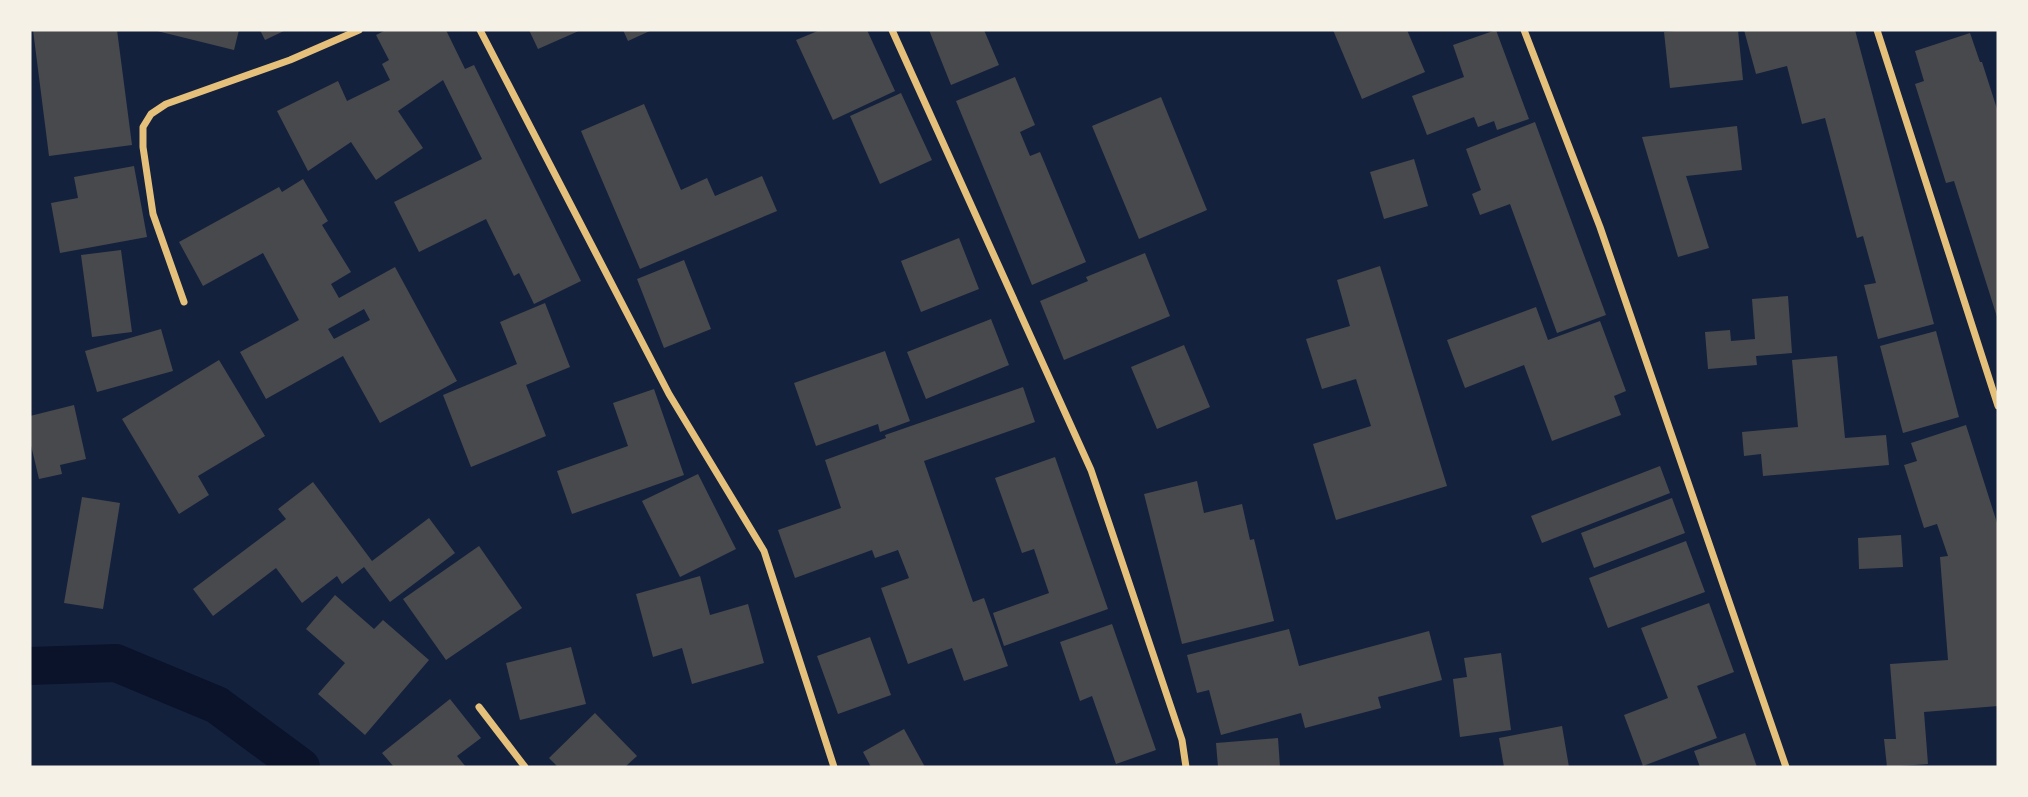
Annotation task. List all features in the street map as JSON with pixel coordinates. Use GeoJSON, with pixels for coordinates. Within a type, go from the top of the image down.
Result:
{"type":"FeatureCollection","features":[{"type":"Feature","properties":{"kind":"street"},"geometry":{"type":"LineString","coordinates":[[184,302],[153,214],[143,147],[143,127],[151,114],[166,104],[290,60],[359,30]]}},
{"type":"Feature","properties":{"kind":"street"},"geometry":{"type":"LineString","coordinates":[[480,30],[669,394],[764,551],[834,767]]}},
{"type":"Feature","properties":{"kind":"street"},"geometry":{"type":"LineString","coordinates":[[892,30],[1091,470],[1182,740],[1186,767]]}},
{"type":"Feature","properties":{"kind":"street"},"geometry":{"type":"LineString","coordinates":[[1524,30],[1600,227],[1786,767]]}},
{"type":"Feature","properties":{"kind":"street"},"geometry":{"type":"LineString","coordinates":[[1877,30],[1998,406]]}},
{"type":"Feature","properties":{"kind":"street"},"geometry":{"type":"LineString","coordinates":[[479,708],[525,767]]}},
{"type":"Feature","properties":{"kind":"building"},"geometry":{"type":"Polygon","coordinates":[[[33,30],[117,30],[132,145],[49,156],[33,30]]]}},
{"type":"Feature","properties":{"kind":"building"},"geometry":{"type":"Polygon","coordinates":[[[153,30],[239,30],[234,50],[153,30]]]}},
{"type":"Feature","properties":{"kind":"building"},"geometry":{"type":"Polygon","coordinates":[[[260,30],[286,30],[265,40],[260,30]]]}},
{"type":"Feature","properties":{"kind":"building"},"geometry":{"type":"Polygon","coordinates":[[[386,30],[446,30],[465,69],[474,65],[581,281],[534,304],[519,273],[514,276],[486,219],[419,252],[394,202],[482,159],[443,80],[398,111],[423,148],[376,180],[351,142],[308,171],[277,111],[338,81],[347,101],[390,80],[382,64],[389,60],[376,35],[386,30]]]}},
{"type":"Feature","properties":{"kind":"building"},"geometry":{"type":"Polygon","coordinates":[[[529,30],[581,30],[538,49],[529,30]]]}},
{"type":"Feature","properties":{"kind":"building"},"geometry":{"type":"Polygon","coordinates":[[[623,30],[652,30],[628,41],[623,30]]]}},
{"type":"Feature","properties":{"kind":"building"},"geometry":{"type":"Polygon","coordinates":[[[820,30],[867,30],[895,91],[833,120],[796,40],[820,30]]]}},
{"type":"Feature","properties":{"kind":"building"},"geometry":{"type":"Polygon","coordinates":[[[929,30],[984,30],[999,65],[951,85],[929,30]]]}},
{"type":"Feature","properties":{"kind":"building"},"geometry":{"type":"Polygon","coordinates":[[[1333,30],[1407,30],[1425,72],[1362,99],[1333,30]]]}},
{"type":"Feature","properties":{"kind":"building"},"geometry":{"type":"Polygon","coordinates":[[[1496,30],[1529,119],[1497,130],[1494,121],[1478,127],[1474,117],[1427,135],[1412,96],[1464,77],[1453,45],[1496,30]]]}},
{"type":"Feature","properties":{"kind":"building"},"geometry":{"type":"Polygon","coordinates":[[[1738,30],[1743,80],[1670,88],[1664,32],[1738,30]]]}},
{"type":"Feature","properties":{"kind":"building"},"geometry":{"type":"Polygon","coordinates":[[[1744,30],[1855,30],[1934,324],[1878,339],[1864,285],[1876,283],[1863,236],[1857,238],[1825,118],[1802,124],[1787,66],[1756,74],[1744,30]]]}},
{"type":"Feature","properties":{"kind":"building"},"geometry":{"type":"Polygon","coordinates":[[[1970,33],[1998,112],[1998,320],[1954,181],[1946,183],[1915,84],[1924,81],[1915,51],[1970,33]]]}},
{"type":"Feature","properties":{"kind":"building"},"geometry":{"type":"Polygon","coordinates":[[[1015,77],[1035,125],[1020,132],[1030,156],[1040,152],[1086,262],[1032,285],[956,101],[1015,77]]]}},
{"type":"Feature","properties":{"kind":"building"},"geometry":{"type":"Polygon","coordinates":[[[901,93],[932,160],[880,184],[850,116],[901,93]]]}},
{"type":"Feature","properties":{"kind":"building"},"geometry":{"type":"Polygon","coordinates":[[[1161,97],[1207,210],[1139,239],[1092,126],[1161,97]]]}},
{"type":"Feature","properties":{"kind":"building"},"geometry":{"type":"Polygon","coordinates":[[[644,104],[681,190],[707,178],[715,196],[762,176],[777,211],[640,269],[581,131],[644,104]]]}},
{"type":"Feature","properties":{"kind":"building"},"geometry":{"type":"Polygon","coordinates":[[[1535,122],[1606,315],[1557,333],[1510,204],[1480,215],[1472,194],[1481,190],[1466,149],[1535,122]]]}},
{"type":"Feature","properties":{"kind":"building"},"geometry":{"type":"Polygon","coordinates":[[[1737,126],[1742,170],[1686,176],[1709,248],[1678,257],[1642,137],[1737,126]]]}},
{"type":"Feature","properties":{"kind":"building"},"geometry":{"type":"Polygon","coordinates":[[[1414,159],[1428,206],[1384,219],[1370,172],[1414,159]]]}},
{"type":"Feature","properties":{"kind":"building"},"geometry":{"type":"Polygon","coordinates":[[[134,166],[147,237],[60,253],[51,203],[78,198],[74,177],[134,166]]]}},
{"type":"Feature","properties":{"kind":"building"},"geometry":{"type":"Polygon","coordinates":[[[303,179],[328,221],[322,225],[351,272],[331,284],[339,298],[395,267],[457,381],[380,423],[343,356],[266,399],[240,352],[299,320],[263,253],[203,286],[179,242],[279,187],[282,192],[303,179]],[[364,309],[328,329],[334,339],[370,320],[364,309]]]}},
{"type":"Feature","properties":{"kind":"building"},"geometry":{"type":"Polygon","coordinates":[[[959,238],[979,289],[921,312],[901,261],[959,238]]]}},
{"type":"Feature","properties":{"kind":"building"},"geometry":{"type":"Polygon","coordinates":[[[121,250],[132,332],[92,337],[81,255],[121,250]]]}},
{"type":"Feature","properties":{"kind":"building"},"geometry":{"type":"Polygon","coordinates":[[[1145,253],[1170,316],[1064,360],[1040,301],[1088,281],[1086,277],[1145,253]]]}},
{"type":"Feature","properties":{"kind":"building"},"geometry":{"type":"Polygon","coordinates":[[[684,260],[711,329],[664,348],[637,279],[684,260]]]}},
{"type":"Feature","properties":{"kind":"building"},"geometry":{"type":"Polygon","coordinates":[[[1380,266],[1447,486],[1336,520],[1313,444],[1371,426],[1356,379],[1322,389],[1306,339],[1350,326],[1337,280],[1380,266]]]}},
{"type":"Feature","properties":{"kind":"building"},"geometry":{"type":"Polygon","coordinates":[[[1788,296],[1792,353],[1756,356],[1757,365],[1708,369],[1705,332],[1730,330],[1731,341],[1755,339],[1752,299],[1788,296]]]}},
{"type":"Feature","properties":{"kind":"building"},"geometry":{"type":"Polygon","coordinates":[[[545,303],[570,367],[526,385],[546,436],[471,467],[443,395],[517,364],[500,322],[545,303]]]}},
{"type":"Feature","properties":{"kind":"building"},"geometry":{"type":"Polygon","coordinates":[[[1536,307],[1548,340],[1600,321],[1626,391],[1614,396],[1621,415],[1552,441],[1524,365],[1465,388],[1447,340],[1536,307]]]}},
{"type":"Feature","properties":{"kind":"building"},"geometry":{"type":"Polygon","coordinates":[[[991,319],[1009,365],[926,399],[907,352],[991,319]]]}},
{"type":"Feature","properties":{"kind":"building"},"geometry":{"type":"Polygon","coordinates":[[[161,329],[173,371],[97,392],[85,351],[161,329]]]}},
{"type":"Feature","properties":{"kind":"building"},"geometry":{"type":"Polygon","coordinates":[[[1936,331],[1959,417],[1903,433],[1880,346],[1936,331]]]}},
{"type":"Feature","properties":{"kind":"building"},"geometry":{"type":"Polygon","coordinates":[[[1184,345],[1210,407],[1157,429],[1131,367],[1184,345]]]}},
{"type":"Feature","properties":{"kind":"building"},"geometry":{"type":"Polygon","coordinates":[[[885,351],[910,421],[880,432],[878,424],[816,446],[794,383],[885,351]]]}},
{"type":"Feature","properties":{"kind":"building"},"geometry":{"type":"Polygon","coordinates":[[[1837,356],[1845,438],[1886,435],[1889,465],[1763,476],[1761,454],[1744,456],[1742,432],[1798,427],[1792,360],[1837,356]]]}},
{"type":"Feature","properties":{"kind":"building"},"geometry":{"type":"Polygon","coordinates":[[[219,360],[265,436],[198,476],[209,495],[179,514],[122,419],[219,360]]]}},
{"type":"Feature","properties":{"kind":"building"},"geometry":{"type":"Polygon","coordinates":[[[1023,387],[1035,422],[924,461],[973,602],[984,598],[1008,666],[964,681],[952,648],[908,664],[881,588],[909,578],[898,550],[875,558],[872,550],[795,578],[778,530],[841,508],[825,460],[886,438],[885,435],[1023,387]]]}},
{"type":"Feature","properties":{"kind":"building"},"geometry":{"type":"Polygon","coordinates":[[[654,389],[684,475],[572,514],[557,471],[628,446],[613,403],[654,389]]]}},
{"type":"Feature","properties":{"kind":"building"},"geometry":{"type":"Polygon","coordinates":[[[74,405],[86,459],[60,465],[62,474],[39,479],[30,441],[30,416],[74,405]]]}},
{"type":"Feature","properties":{"kind":"building"},"geometry":{"type":"Polygon","coordinates":[[[1966,425],[1998,526],[1998,706],[1924,712],[1928,764],[1887,767],[1884,739],[1896,739],[1890,664],[1948,660],[1940,557],[1948,556],[1937,524],[1924,528],[1904,465],[1917,461],[1911,443],[1966,425]]]}},
{"type":"Feature","properties":{"kind":"building"},"geometry":{"type":"Polygon","coordinates":[[[1055,457],[1108,609],[1004,646],[993,613],[1049,593],[1034,549],[1022,553],[995,478],[1055,457]]]}},
{"type":"Feature","properties":{"kind":"building"},"geometry":{"type":"Polygon","coordinates":[[[1660,466],[1670,493],[1542,543],[1531,516],[1660,466]]]}},
{"type":"Feature","properties":{"kind":"building"},"geometry":{"type":"Polygon","coordinates":[[[698,474],[736,549],[680,577],[642,501],[698,474]]]}},
{"type":"Feature","properties":{"kind":"building"},"geometry":{"type":"Polygon","coordinates":[[[1197,481],[1204,513],[1242,504],[1250,540],[1254,539],[1274,621],[1182,644],[1144,494],[1197,481]]]}},
{"type":"Feature","properties":{"kind":"building"},"geometry":{"type":"Polygon","coordinates":[[[313,482],[372,561],[429,518],[455,553],[390,602],[364,567],[342,584],[337,576],[302,603],[276,568],[213,616],[193,589],[286,519],[278,509],[313,482]]]}},
{"type":"Feature","properties":{"kind":"building"},"geometry":{"type":"Polygon","coordinates":[[[82,497],[120,503],[103,609],[64,603],[82,497]]]}},
{"type":"Feature","properties":{"kind":"building"},"geometry":{"type":"Polygon","coordinates":[[[1672,498],[1685,533],[1594,568],[1581,533],[1672,498]]]}},
{"type":"Feature","properties":{"kind":"building"},"geometry":{"type":"Polygon","coordinates":[[[1901,535],[1903,567],[1859,569],[1858,538],[1901,535]]]}},
{"type":"Feature","properties":{"kind":"building"},"geometry":{"type":"Polygon","coordinates":[[[1686,541],[1705,592],[1608,628],[1589,578],[1686,541]]]}},
{"type":"Feature","properties":{"kind":"building"},"geometry":{"type":"Polygon","coordinates":[[[479,546],[522,608],[446,660],[403,599],[479,546]]]}},
{"type":"Feature","properties":{"kind":"building"},"geometry":{"type":"Polygon","coordinates":[[[700,576],[710,615],[748,604],[764,663],[692,684],[682,648],[653,657],[636,594],[700,576]]]}},
{"type":"Feature","properties":{"kind":"building"},"geometry":{"type":"Polygon","coordinates":[[[335,595],[374,629],[383,620],[429,660],[365,735],[318,694],[345,663],[306,629],[335,595]]]}},
{"type":"Feature","properties":{"kind":"building"},"geometry":{"type":"Polygon","coordinates":[[[1709,603],[1734,672],[1697,686],[1717,738],[1643,766],[1624,715],[1668,698],[1641,628],[1709,603]]]}},
{"type":"Feature","properties":{"kind":"building"},"geometry":{"type":"Polygon","coordinates":[[[1112,624],[1156,750],[1116,764],[1092,696],[1080,701],[1060,642],[1112,624]]]}},
{"type":"Feature","properties":{"kind":"building"},"geometry":{"type":"Polygon","coordinates":[[[1289,629],[1299,666],[1429,631],[1442,680],[1378,697],[1381,708],[1305,728],[1301,713],[1221,735],[1209,690],[1197,693],[1187,655],[1289,629]]]}},
{"type":"Feature","properties":{"kind":"building"},"geometry":{"type":"Polygon","coordinates":[[[870,637],[891,695],[838,714],[817,656],[870,637]]]}},
{"type":"Feature","properties":{"kind":"building"},"geometry":{"type":"Polygon","coordinates":[[[571,647],[586,704],[520,720],[506,663],[571,647]]]}},
{"type":"Feature","properties":{"kind":"building"},"geometry":{"type":"Polygon","coordinates":[[[1501,653],[1511,730],[1460,737],[1453,679],[1467,677],[1464,658],[1501,653]]]}},
{"type":"Feature","properties":{"kind":"building"},"geometry":{"type":"Polygon","coordinates":[[[450,699],[481,738],[457,756],[466,767],[394,767],[382,753],[450,699]]]}},
{"type":"Feature","properties":{"kind":"building"},"geometry":{"type":"Polygon","coordinates":[[[595,713],[637,756],[625,767],[558,767],[549,758],[595,713]]]}},
{"type":"Feature","properties":{"kind":"building"},"geometry":{"type":"Polygon","coordinates":[[[1562,726],[1569,767],[1504,767],[1499,738],[1562,726]]]}},
{"type":"Feature","properties":{"kind":"building"},"geometry":{"type":"Polygon","coordinates":[[[904,729],[925,767],[871,767],[863,752],[904,729]]]}},
{"type":"Feature","properties":{"kind":"building"},"geometry":{"type":"Polygon","coordinates":[[[1745,733],[1757,767],[1700,767],[1694,751],[1745,733]]]}},
{"type":"Feature","properties":{"kind":"building"},"geometry":{"type":"Polygon","coordinates":[[[1278,738],[1280,767],[1218,767],[1216,743],[1278,738]]]}},
{"type":"Feature","properties":{"kind":"waterway"},"geometry":{"type":"LineString","coordinates":[[30,666],[116,663],[217,705],[301,767]]}}]}
